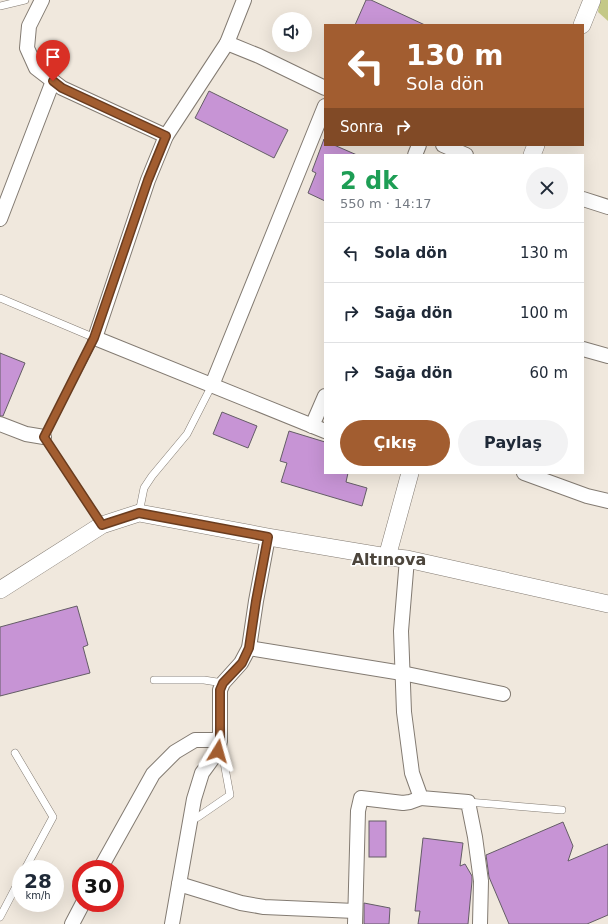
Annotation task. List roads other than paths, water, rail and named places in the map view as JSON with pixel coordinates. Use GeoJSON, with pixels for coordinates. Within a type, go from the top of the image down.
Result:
{"type":"FeatureCollection","features":[{"type":"Feature","properties":{"kind":"street"},"geometry":{"type":"LineString","coordinates":[[42,0],[29,26],[27,48],[36,68],[62,88],[166,136]]}},
{"type":"Feature","properties":{"kind":"street"},"geometry":{"type":"LineString","coordinates":[[244,0],[227,43],[166,136],[148,180],[94,338],[319,428],[324,401]]}},
{"type":"Feature","properties":{"kind":"street"},"geometry":{"type":"LineString","coordinates":[[582,24],[592,0]]}},
{"type":"Feature","properties":{"kind":"street"},"geometry":{"type":"LineString","coordinates":[[227,43],[324,88]]}},
{"type":"Feature","properties":{"kind":"street"},"geometry":{"type":"LineString","coordinates":[[0,219],[53,81]]}},
{"type":"Feature","properties":{"kind":"street"},"geometry":{"type":"LineString","coordinates":[[212,385],[324,108]]}},
{"type":"Feature","properties":{"kind":"street"},"geometry":{"type":"LineString","coordinates":[[445,146],[464,154]]}},
{"type":"Feature","properties":{"kind":"street"},"geometry":{"type":"LineString","coordinates":[[584,199],[608,207]]}},
{"type":"Feature","properties":{"kind":"street"},"geometry":{"type":"LineString","coordinates":[[584,349],[608,356]]}},
{"type":"Feature","properties":{"kind":"street"},"geometry":{"type":"LineString","coordinates":[[0,424],[26,434],[44,437]]}},
{"type":"Feature","properties":{"kind":"street"},"geometry":{"type":"LineString","coordinates":[[387,557],[410,474]]}},
{"type":"Feature","properties":{"kind":"street"},"geometry":{"type":"LineString","coordinates":[[527,474],[587,496],[608,500]]}},
{"type":"Feature","properties":{"kind":"street"},"geometry":{"type":"LineString","coordinates":[[0,590],[102,525],[139,513],[268,537],[407,559],[608,604]]}},
{"type":"Feature","properties":{"kind":"street"},"geometry":{"type":"LineString","coordinates":[[172,924],[194,799],[202,772],[219,746],[220,690],[223,683],[242,663],[249,648],[268,537]]}},
{"type":"Feature","properties":{"kind":"street"},"geometry":{"type":"LineString","coordinates":[[407,559],[401,631],[404,712],[412,773],[421,798]]}},
{"type":"Feature","properties":{"kind":"street"},"geometry":{"type":"LineString","coordinates":[[249,648],[402,673],[503,694]]}},
{"type":"Feature","properties":{"kind":"street"},"geometry":{"type":"LineString","coordinates":[[105,860],[153,774],[175,752],[195,740],[219,746]]}},
{"type":"Feature","properties":{"kind":"street"},"geometry":{"type":"LineString","coordinates":[[179,884],[241,903],[355,917],[358,811],[361,798],[403,802],[410,802],[421,798],[468,802],[475,837],[481,881],[480,924]]}},
{"type":"Feature","properties":{"kind":"street"},"geometry":{"type":"LineString","coordinates":[[72,924],[78,912]]}},
{"type":"Feature","properties":{"kind":"lane"},"geometry":{"type":"LineString","coordinates":[[0,6],[24,0]]}},
{"type":"Feature","properties":{"kind":"lane"},"geometry":{"type":"LineString","coordinates":[[0,298],[94,338],[44,437],[102,525]]}},
{"type":"Feature","properties":{"kind":"lane"},"geometry":{"type":"LineString","coordinates":[[139,513],[144,488],[152,476],[187,434],[212,385]]}},
{"type":"Feature","properties":{"kind":"lane"},"geometry":{"type":"LineString","coordinates":[[154,680],[204,680],[223,683]]}},
{"type":"Feature","properties":{"kind":"lane"},"geometry":{"type":"LineString","coordinates":[[190,821],[230,795],[224,758],[219,746]]}},
{"type":"Feature","properties":{"kind":"lane"},"geometry":{"type":"LineString","coordinates":[[15,753],[53,817],[30,860]]}},
{"type":"Feature","properties":{"kind":"lane"},"geometry":{"type":"LineString","coordinates":[[468,802],[562,810]]}},
{"type":"Feature","properties":{"kind":"lane"},"geometry":{"type":"LineString","coordinates":[[0,917],[12,894]]}},
{"type":"Feature","properties":{"kind":"district","name":"Altınova"},"geometry":{"type":"Point","coordinates":[389,559]}}]}
